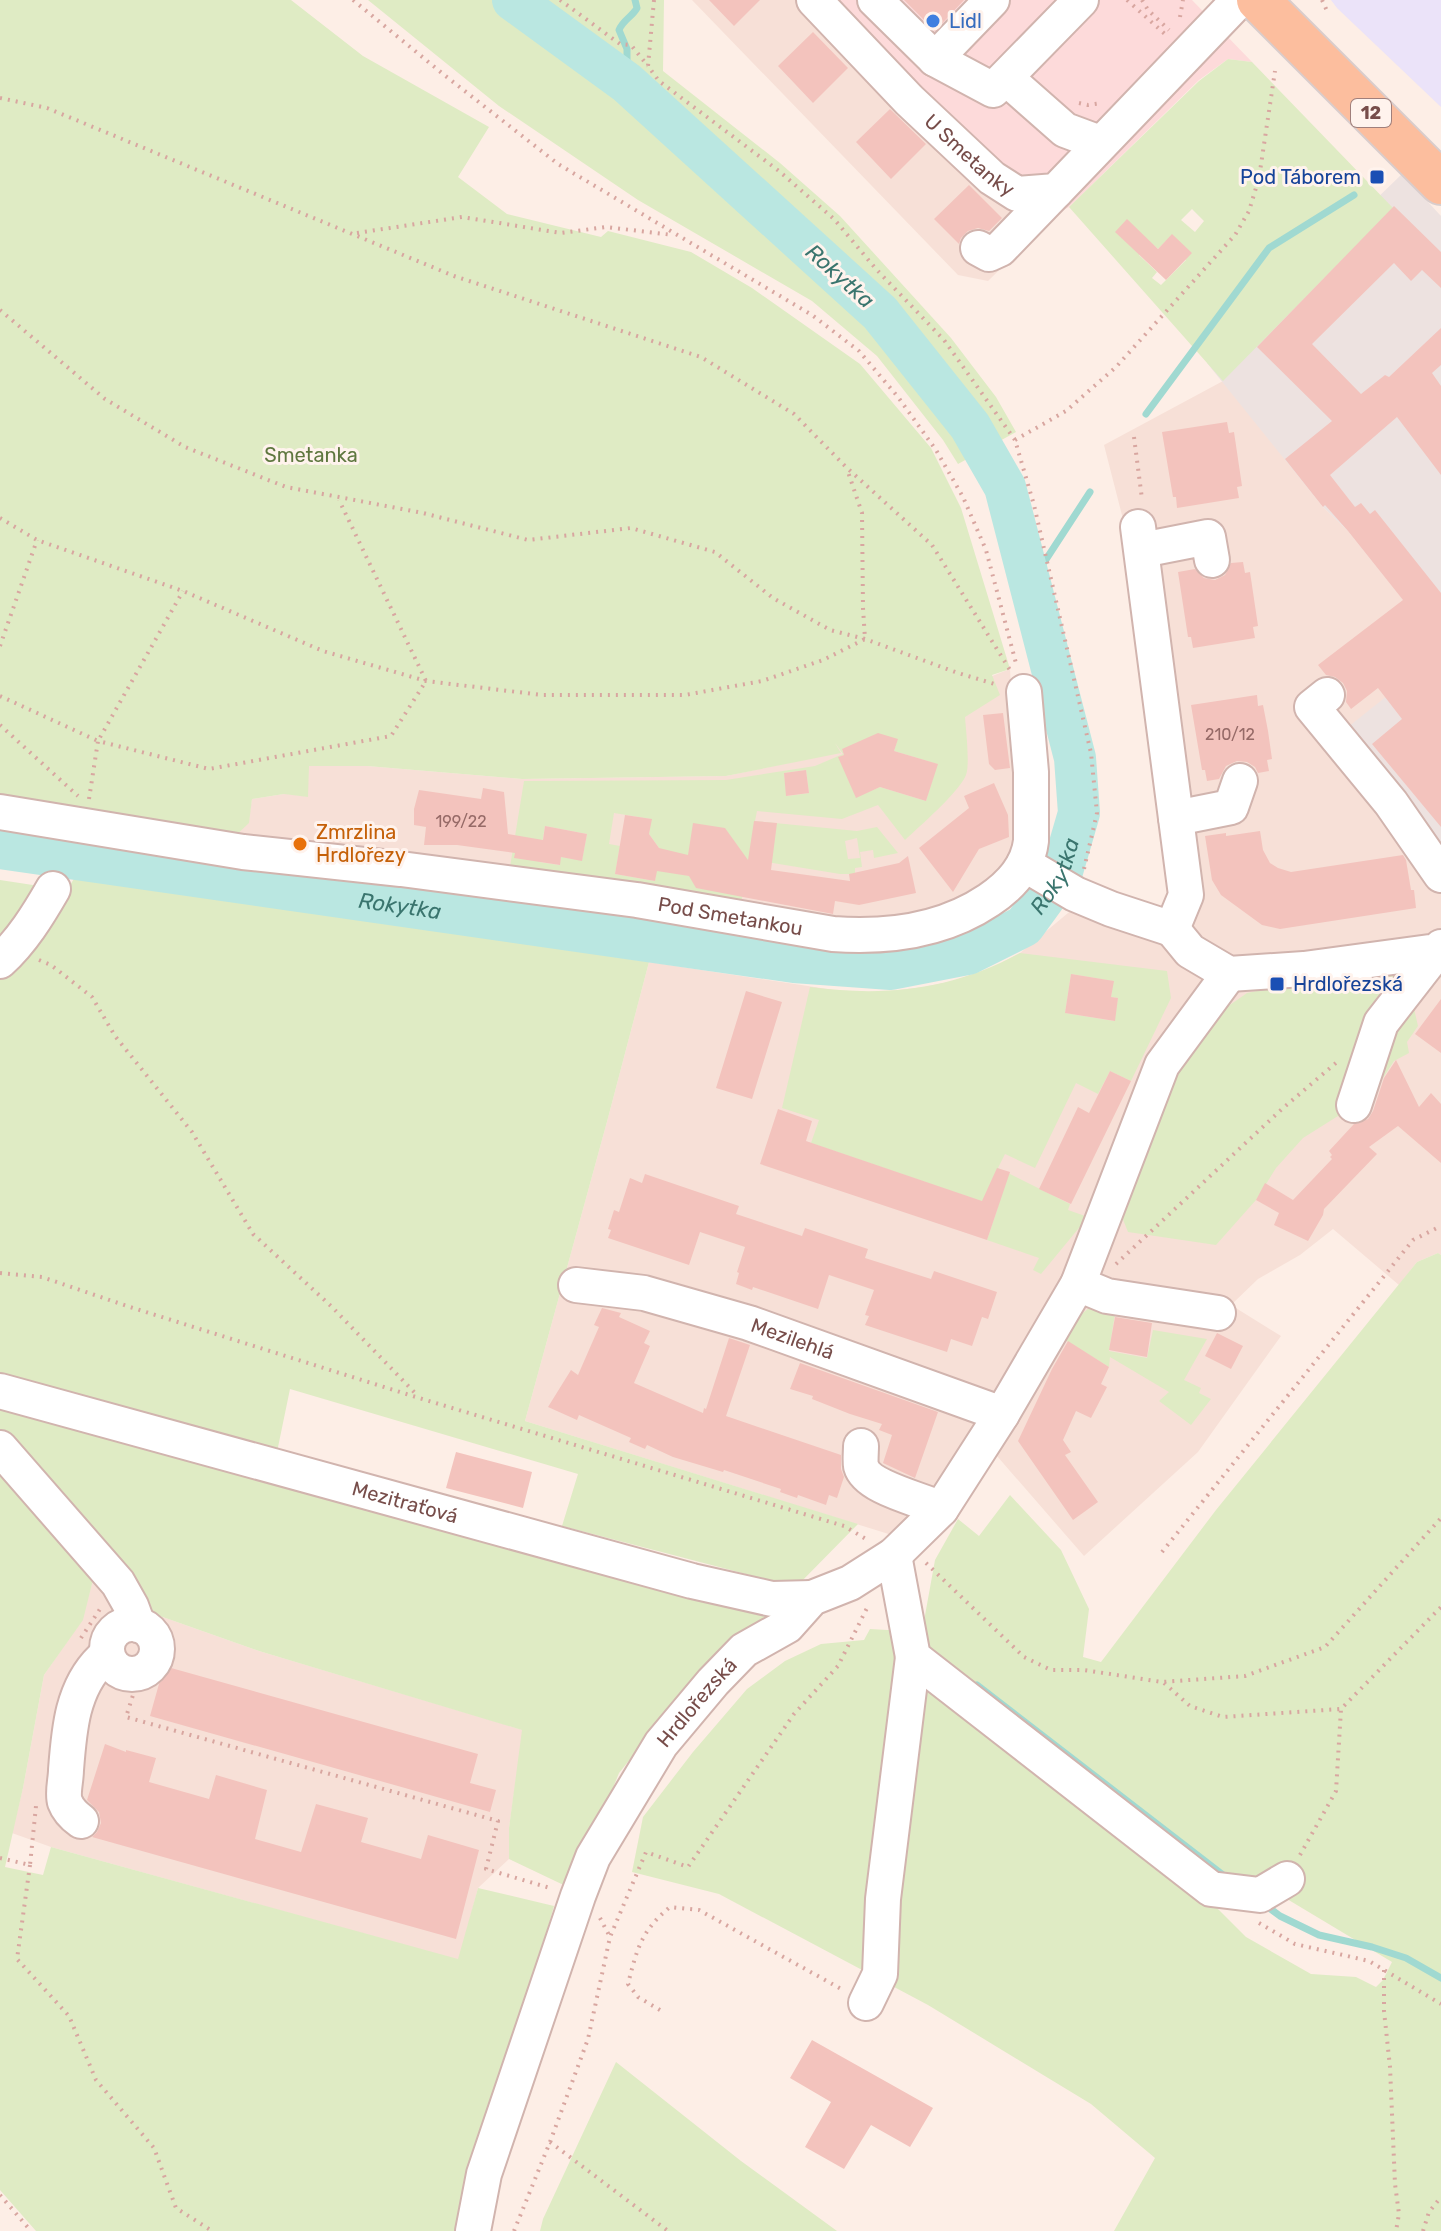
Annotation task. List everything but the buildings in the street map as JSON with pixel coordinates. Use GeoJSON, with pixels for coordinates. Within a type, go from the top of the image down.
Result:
{"type":"FeatureCollection","features":[{"type":"Feature","properties":{"kind":"main road","name":"12"},"geometry":{"type":"LineString","coordinates":[[1258,0],[1441,183]]}},
{"type":"Feature","properties":{"kind":"street","name":"U Smetanky"},"geometry":{"type":"LineString","coordinates":[[814,0],[909,100],[992,178],[1017,194],[1056,191]]}},
{"type":"Feature","properties":{"kind":"street"},"geometry":{"type":"LineString","coordinates":[[875,0],[935,59],[993,90],[1070,4]]}},
{"type":"Feature","properties":{"kind":"street"},"geometry":{"type":"LineString","coordinates":[[935,59],[992,0]]}},
{"type":"Feature","properties":{"kind":"street"},"geometry":{"type":"LineString","coordinates":[[978,248],[989,254],[1000,249],[1239,0]]}},
{"type":"Feature","properties":{"kind":"street"},"geometry":{"type":"LineString","coordinates":[[1006,78],[1065,130],[1100,143]]}},
{"type":"Feature","properties":{"kind":"street"},"geometry":{"type":"LineString","coordinates":[[1172,929],[1186,895],[1140,538],[1210,537]]}},
{"type":"Feature","properties":{"kind":"street"},"geometry":{"type":"LineString","coordinates":[[1024,692],[1031,772],[1030,867],[1079,887],[1111,909],[1172,929],[1190,951],[1229,974],[1304,969],[1440,951]]}},
{"type":"Feature","properties":{"kind":"street"},"geometry":{"type":"LineString","coordinates":[[1327,695],[1312,707],[1391,803],[1441,875]]}},
{"type":"Feature","properties":{"kind":"street"},"geometry":{"type":"LineString","coordinates":[[1176,818],[1234,806]]}},
{"type":"Feature","properties":{"kind":"street","name":"Pod Smetankou"},"geometry":{"type":"LineString","coordinates":[[0,812],[243,852],[637,900],[859,936],[929,928],[953,920],[998,894],[1030,867]]}},
{"type":"Feature","properties":{"kind":"street"},"geometry":{"type":"LineString","coordinates":[[6,956],[53,889]]}},
{"type":"Feature","properties":{"kind":"street"},"geometry":{"type":"LineString","coordinates":[[1354,1105],[1381,1023],[1440,951]]}},
{"type":"Feature","properties":{"kind":"street","name":"Hrdlořezská"},"geometry":{"type":"LineString","coordinates":[[473,2231],[484,2174],[593,1857],[661,1744],[744,1650],[787,1626],[812,1598],[850,1583],[900,1550],[941,1509],[1002,1414],[1078,1284],[1162,1065],[1229,974]]}},
{"type":"Feature","properties":{"kind":"street"},"geometry":{"type":"LineString","coordinates":[[1078,1284],[1107,1296],[1218,1313]]}},
{"type":"Feature","properties":{"kind":"street","name":"Mezilehlá"},"geometry":{"type":"LineString","coordinates":[[576,1285],[644,1293],[749,1323],[1002,1414]]}},
{"type":"Feature","properties":{"kind":"street","name":"Mezitraťová"},"geometry":{"type":"LineString","coordinates":[[0,1391],[692,1581],[772,1599],[812,1598]]}},
{"type":"Feature","properties":{"kind":"street"},"geometry":{"type":"LineString","coordinates":[[861,1446],[861,1467],[866,1476],[880,1487],[941,1509]]}},
{"type":"Feature","properties":{"kind":"street"},"geometry":{"type":"LineString","coordinates":[[0,1448],[118,1583],[138,1625],[151,1633],[157,1648],[152,1664],[125,1668],[102,1659],[83,1682],[69,1727],[64,1800],[72,1814],[81,1821]]}},
{"type":"Feature","properties":{"kind":"street"},"geometry":{"type":"LineString","coordinates":[[866,2003],[880,1974],[883,1899],[913,1657],[900,1550]]}},
{"type":"Feature","properties":{"kind":"street"},"geometry":{"type":"LineString","coordinates":[[913,1657],[1211,1889],[1260,1895],[1287,1879]]}},
{"type":"Feature","properties":{"kind":"path"},"geometry":{"type":"LineString","coordinates":[[353,0],[558,164],[812,315],[859,351],[898,397],[936,450],[963,497],[980,537],[1024,692]]}},
{"type":"Feature","properties":{"kind":"path"},"geometry":{"type":"LineString","coordinates":[[560,0],[620,44],[631,45],[659,81],[779,171],[834,219],[876,269],[944,340],[1015,440],[1034,505],[1091,753],[1097,813],[1079,887]]}},
{"type":"Feature","properties":{"kind":"path"},"geometry":{"type":"LineString","coordinates":[[648,66],[654,0]]}},
{"type":"Feature","properties":{"kind":"path"},"geometry":{"type":"LineString","coordinates":[[1127,0],[1168,37],[1181,16],[1183,0]]}},
{"type":"Feature","properties":{"kind":"path"},"geometry":{"type":"LineString","coordinates":[[1142,0],[1171,32]]}},
{"type":"Feature","properties":{"kind":"path"},"geometry":{"type":"LineString","coordinates":[[1322,0],[1328,13]]}},
{"type":"Feature","properties":{"kind":"path"},"geometry":{"type":"LineString","coordinates":[[1015,440],[1066,411],[1116,367],[1235,235],[1249,211],[1259,178],[1275,71]]}},
{"type":"Feature","properties":{"kind":"path"},"geometry":{"type":"LineString","coordinates":[[0,98],[47,108],[454,276],[701,357],[794,414],[846,467],[932,545],[1024,692]]}},
{"type":"Feature","properties":{"kind":"path"},"geometry":{"type":"LineString","coordinates":[[1076,102],[1088,105],[1105,102]]}},
{"type":"Feature","properties":{"kind":"path"},"geometry":{"type":"LineString","coordinates":[[354,234],[462,217],[561,233],[606,227],[675,235]]}},
{"type":"Feature","properties":{"kind":"path"},"geometry":{"type":"LineString","coordinates":[[0,310],[105,399],[185,447],[286,487],[423,513],[528,540],[631,528],[715,552],[773,598],[830,630],[1024,692]]}},
{"type":"Feature","properties":{"kind":"path"},"geometry":{"type":"LineString","coordinates":[[1134,437],[1145,518],[1140,538]]}},
{"type":"Feature","properties":{"kind":"path"},"geometry":{"type":"LineString","coordinates":[[846,467],[862,513],[865,639]]}},
{"type":"Feature","properties":{"kind":"path"},"geometry":{"type":"LineString","coordinates":[[338,498],[426,681]]}},
{"type":"Feature","properties":{"kind":"path"},"geometry":{"type":"LineString","coordinates":[[0,518],[37,540],[183,591],[323,651],[426,681],[542,695],[685,695],[762,681],[823,660],[865,639]]}},
{"type":"Feature","properties":{"kind":"path"},"geometry":{"type":"LineString","coordinates":[[0,646],[37,540]]}},
{"type":"Feature","properties":{"kind":"path"},"geometry":{"type":"LineString","coordinates":[[0,725],[88,806],[98,741],[183,591]]}},
{"type":"Feature","properties":{"kind":"path"},"geometry":{"type":"LineString","coordinates":[[0,696],[98,741],[209,769],[391,736],[426,681]]}},
{"type":"Feature","properties":{"kind":"path"},"geometry":{"type":"LineString","coordinates":[[6,956],[51,965],[92,997],[115,1036],[192,1132],[253,1234],[332,1307],[419,1398]]}},
{"type":"Feature","properties":{"kind":"path"},"geometry":{"type":"LineString","coordinates":[[1078,1284],[1103,1277],[1282,1109],[1337,1062]]}},
{"type":"Feature","properties":{"kind":"path"},"geometry":{"type":"LineString","coordinates":[[1162,1552],[1413,1240],[1441,1226]]}},
{"type":"Feature","properties":{"kind":"path"},"geometry":{"type":"LineString","coordinates":[[0,1273],[42,1277],[419,1398],[844,1526],[900,1550],[1024,1657],[1051,1670],[1084,1670],[1162,1682],[1245,1676],[1325,1647],[1441,1518]]}},
{"type":"Feature","properties":{"kind":"path"},"geometry":{"type":"LineString","coordinates":[[514,2231],[588,2039],[610,1937],[646,1852],[688,1867],[794,1714],[838,1666],[873,1597]]}},
{"type":"Feature","properties":{"kind":"path"},"geometry":{"type":"LineString","coordinates":[[1162,1682],[1190,1706],[1223,1717],[1341,1709],[1441,1607]]}},
{"type":"Feature","properties":{"kind":"path"},"geometry":{"type":"LineString","coordinates":[[125,1668],[126,1717],[498,1821],[486,1869],[578,1896]]}},
{"type":"Feature","properties":{"kind":"path"},"geometry":{"type":"LineString","coordinates":[[1287,1879],[1336,1791],[1341,1709]]}},
{"type":"Feature","properties":{"kind":"path"},"geometry":{"type":"LineString","coordinates":[[30,1865],[17,1959],[69,2016],[96,2080],[154,2148],[176,2208],[212,2231]]}},
{"type":"Feature","properties":{"kind":"path"},"geometry":{"type":"LineString","coordinates":[[660,2010],[638,1997],[628,1984],[638,1946],[654,1920],[670,1907],[699,1910],[866,2003]]}},
{"type":"Feature","properties":{"kind":"path"},"geometry":{"type":"LineString","coordinates":[[1252,1919],[1295,1944],[1369,1961],[1441,2004]]}},
{"type":"Feature","properties":{"kind":"path"},"geometry":{"type":"LineString","coordinates":[[1384,1970],[1384,2011],[1399,2214],[1396,2231]]}},
{"type":"Feature","properties":{"kind":"path"},"geometry":{"type":"LineString","coordinates":[[550,2142],[668,2231]]}},
{"type":"Feature","properties":{"kind":"path"},"geometry":{"type":"LineString","coordinates":[[0,2195],[31,2231]]}},
{"type":"Feature","properties":{"kind":"path"},"geometry":{"type":"LineString","coordinates":[[1423,2231],[1429,2212],[1441,2197]]}},
{"type":"Feature","properties":{"kind":"shaded area"},"geometry":{"type":"Polygon","coordinates":[[[692,0],[817,0],[1055,215],[988,281],[958,275],[692,0]]]}},
{"type":"Feature","properties":{"kind":"shaded area"},"geometry":{"type":"Polygon","coordinates":[[[817,0],[1192,0],[1252,62],[1228,59],[1199,80],[1069,207],[1055,215],[817,0]]]}},
{"type":"Feature","properties":{"kind":"shaded area"},"geometry":{"type":"Polygon","coordinates":[[[1331,0],[1441,0],[1441,107],[1337,8],[1331,0]]]}},
{"type":"Feature","properties":{"kind":"shaded area"},"geometry":{"type":"Polygon","coordinates":[[[1402,174],[1441,216],[1441,647],[1207,363],[1402,174]]]}},
{"type":"Feature","properties":{"kind":"shaded area"},"geometry":{"type":"Polygon","coordinates":[[[1223,381],[1323,507],[1348,531],[1441,647],[1441,1255],[1438,1253],[1417,1262],[1399,1285],[1333,1229],[1300,1255],[1258,1279],[1231,1305],[1281,1336],[1198,1452],[1084,1556],[997,1456],[924,1545],[525,1421],[649,962],[847,992],[882,992],[953,981],[994,967],[1020,953],[1074,908],[1160,932],[1176,900],[1124,523],[1104,445],[1223,381]]]}},
{"type":"Feature","properties":{"kind":"shaded area"},"geometry":{"type":"Polygon","coordinates":[[[1441,653],[1441,861],[1348,727],[1441,653]]]}},
{"type":"Feature","properties":{"kind":"shaded area"},"geometry":{"type":"Polygon","coordinates":[[[1010,669],[1019,836],[1002,873],[961,906],[907,923],[839,924],[230,841],[248,823],[252,799],[284,794],[309,766],[367,766],[522,779],[726,776],[840,752],[832,739],[1010,669]]]}},
{"type":"Feature","properties":{"kind":"shaded area"},"geometry":{"type":"Polygon","coordinates":[[[113,1564],[157,1615],[259,1651],[523,1730],[509,1828],[509,1859],[478,1888],[459,1960],[51,1847],[12,1833],[44,1675],[82,1620],[93,1580],[113,1564]]]}},
{"type":"Feature","properties":{"kind":"green space","name":"Smetanka"},"geometry":{"type":"Polygon","coordinates":[[[0,0],[291,0],[363,56],[489,127],[458,177],[507,214],[601,237],[608,231],[691,252],[752,288],[860,364],[931,448],[961,508],[1010,669],[992,675],[1000,695],[965,717],[968,764],[962,782],[905,840],[878,805],[842,819],[757,811],[755,821],[857,831],[877,827],[898,853],[874,858],[873,850],[860,852],[862,867],[855,868],[855,874],[748,859],[741,905],[510,867],[524,781],[726,780],[815,766],[843,754],[835,743],[841,753],[726,776],[522,779],[367,766],[309,766],[308,797],[284,794],[252,799],[249,823],[230,841],[0,800],[0,0]],[[897,740],[842,749],[844,755],[839,757],[856,797],[880,787],[926,801],[937,764],[894,751],[897,740]],[[806,770],[784,773],[787,796],[809,793],[806,770]],[[614,813],[609,844],[620,846],[615,874],[655,881],[659,848],[649,834],[651,819],[614,813]],[[545,826],[539,862],[559,865],[561,857],[582,860],[587,834],[545,826]],[[857,838],[845,841],[848,859],[860,858],[857,838]],[[733,840],[685,875],[697,878],[696,888],[733,840]]]}},
{"type":"Feature","properties":{"kind":"green space"},"geometry":{"type":"Polygon","coordinates":[[[368,0],[664,0],[663,71],[780,163],[840,216],[951,338],[996,397],[1016,432],[958,464],[877,356],[812,301],[638,200],[499,106],[368,0]]]}},
{"type":"Feature","properties":{"kind":"green space"},"geometry":{"type":"Polygon","coordinates":[[[1228,59],[1252,62],[1393,208],[1223,381],[1069,207],[1199,81],[1228,59]],[[1192,209],[1181,220],[1195,232],[1204,221],[1192,209]],[[1166,241],[1158,249],[1151,243],[1139,255],[1157,272],[1152,278],[1161,285],[1186,260],[1166,241]]]}},
{"type":"Feature","properties":{"kind":"green space"},"geometry":{"type":"Polygon","coordinates":[[[75,877],[649,962],[525,1421],[858,1524],[796,1587],[562,1526],[578,1474],[290,1389],[277,1452],[0,1379],[0,972],[35,943],[75,877]]]}},
{"type":"Feature","properties":{"kind":"green space"},"geometry":{"type":"Polygon","coordinates":[[[0,880],[46,887],[0,941],[0,880]]]}},
{"type":"Feature","properties":{"kind":"green space"},"geometry":{"type":"Polygon","coordinates":[[[1020,953],[1167,971],[1171,998],[1131,1081],[1110,1071],[1098,1094],[1076,1083],[1035,1168],[1005,1154],[998,1168],[1070,1204],[1068,1210],[1088,1217],[1041,1274],[1033,1270],[1039,1258],[987,1240],[998,1207],[811,1143],[819,1120],[782,1108],[810,987],[865,991],[918,988],[944,983],[1020,953]],[[1071,974],[1065,1013],[1114,1021],[1118,998],[1111,997],[1113,981],[1071,974]]]}},
{"type":"Feature","properties":{"kind":"green space"},"geometry":{"type":"Polygon","coordinates":[[[1405,969],[1418,1026],[1407,1042],[1409,1053],[1394,1061],[1374,1092],[1343,1120],[1338,1116],[1303,1138],[1276,1168],[1256,1200],[1216,1245],[1128,1232],[1122,1217],[1123,1186],[1165,1088],[1224,1009],[1247,993],[1296,983],[1405,969]]]}},
{"type":"Feature","properties":{"kind":"green space"},"geometry":{"type":"Polygon","coordinates":[[[1438,1253],[1441,1255],[1441,2231],[1114,2231],[1155,2158],[1091,2104],[928,2005],[719,1894],[632,1872],[643,1817],[747,1689],[785,1661],[821,1644],[864,1640],[870,1629],[922,1632],[935,1560],[958,1519],[979,1536],[1010,1495],[1061,1550],[1089,1609],[1083,1657],[1101,1662],[1216,1510],[1417,1262],[1438,1253]],[[1285,1865],[1257,1882],[1189,1880],[1246,1937],[1311,1974],[1356,1977],[1376,1987],[1383,1980],[1392,1962],[1287,1899],[1285,1865]]]}},
{"type":"Feature","properties":{"kind":"green space"},"geometry":{"type":"Polygon","coordinates":[[[1093,1305],[1116,1308],[1109,1351],[1147,1358],[1153,1330],[1207,1339],[1184,1380],[1201,1388],[1199,1393],[1211,1399],[1191,1425],[1159,1401],[1169,1392],[1110,1357],[1109,1367],[1065,1340],[1075,1319],[1093,1305]]]}},
{"type":"Feature","properties":{"kind":"green space"},"geometry":{"type":"Polygon","coordinates":[[[0,1403],[261,1475],[563,1564],[772,1613],[680,1697],[619,1773],[572,1889],[509,1859],[509,1828],[522,1730],[259,1651],[157,1615],[0,1440],[0,1403]]]}},
{"type":"Feature","properties":{"kind":"green space"},"geometry":{"type":"Polygon","coordinates":[[[0,1467],[93,1580],[83,1620],[44,1675],[5,1867],[43,1875],[51,1847],[458,1959],[478,1888],[554,1906],[462,2231],[36,2231],[0,2190],[0,1467]]]}},
{"type":"Feature","properties":{"kind":"green space"},"geometry":{"type":"Polygon","coordinates":[[[616,2062],[741,2161],[837,2231],[540,2231],[616,2062]]]}},
{"type":"Feature","properties":{"kind":"waterway","name":"Rokytka"},"geometry":{"type":"LineString","coordinates":[[0,848],[794,962],[891,969],[968,954],[1024,926],[1061,875],[1079,813],[1075,758],[1005,487],[970,426],[880,313],[627,83],[513,0]]}},
{"type":"Feature","properties":{"kind":"waterway"},"geometry":{"type":"LineString","coordinates":[[627,83],[627,49],[619,30],[637,8],[635,0]]}},
{"type":"Feature","properties":{"kind":"waterway"},"geometry":{"type":"LineString","coordinates":[[1146,414],[1269,248],[1354,195]]}},
{"type":"Feature","properties":{"kind":"waterway"},"geometry":{"type":"LineString","coordinates":[[1030,584],[1090,492]]}},
{"type":"Feature","properties":{"kind":"waterway"},"geometry":{"type":"LineString","coordinates":[[977,1685],[1227,1878]]}},
{"type":"Feature","properties":{"kind":"waterway"},"geometry":{"type":"LineString","coordinates":[[1264,1904],[1280,1916],[1319,1935],[1406,1958],[1441,1978]]}},
{"type":"Feature","properties":{"kind":"place","name":"Lidl"},"geometry":{"type":"Point","coordinates":[933,21]}},
{"type":"Feature","properties":{"kind":"place","name":"Pod Táborem"},"geometry":{"type":"Point","coordinates":[1377,177]}},
{"type":"Feature","properties":{"kind":"place","name":"Zmrzlina Hrdlořezy"},"geometry":{"type":"Point","coordinates":[300,844]}},
{"type":"Feature","properties":{"kind":"place","name":"Hrdlořezská"},"geometry":{"type":"Point","coordinates":[1277,984]}}]}
